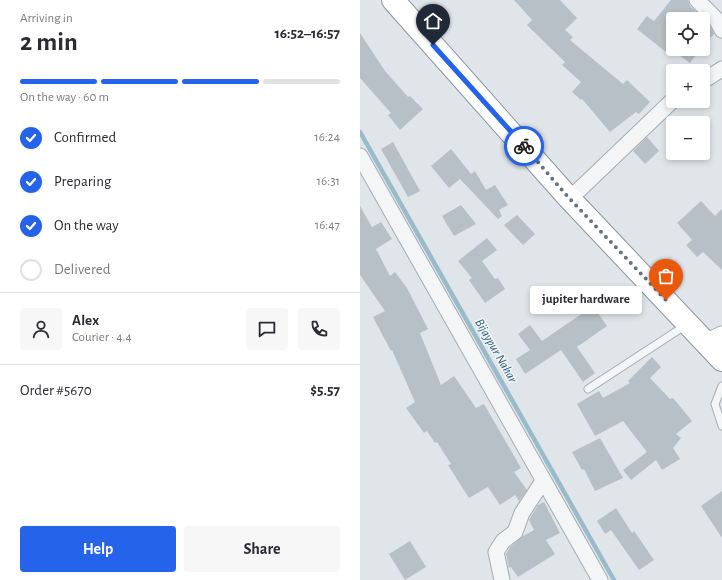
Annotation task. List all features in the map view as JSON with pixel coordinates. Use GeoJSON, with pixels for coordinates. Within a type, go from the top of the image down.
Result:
{"type":"FeatureCollection","features":[{"type":"Feature","properties":{"kind":"highway"},"geometry":{"type":"LineString","coordinates":[[393,0],[568,197],[688,324],[715,341],[722,360]]}},
{"type":"Feature","properties":{"kind":"street"},"geometry":{"type":"LineString","coordinates":[[697,0],[716,19],[722,30]]}},
{"type":"Feature","properties":{"kind":"street"},"geometry":{"type":"LineString","coordinates":[[710,76],[722,68]]}},
{"type":"Feature","properties":{"kind":"street"},"geometry":{"type":"LineString","coordinates":[[568,197],[579,190],[666,107]]}},
{"type":"Feature","properties":{"kind":"street"},"geometry":{"type":"LineString","coordinates":[[360,156],[600,580]]}},
{"type":"Feature","properties":{"kind":"street"},"geometry":{"type":"LineString","coordinates":[[502,580],[496,552],[502,541],[515,532],[522,513],[543,481]]}},
{"type":"Feature","properties":{"kind":"lane"},"geometry":{"type":"LineString","coordinates":[[588,388],[688,324]]}},
{"type":"Feature","properties":{"kind":"lane"},"geometry":{"type":"LineString","coordinates":[[722,386],[716,404],[722,426]]}},
{"type":"Feature","properties":{"kind":"building"},"geometry":{"type":"Polygon","coordinates":[[[514,0],[560,0],[577,18],[565,30],[573,37],[570,40],[623,84],[627,80],[650,102],[639,114],[636,112],[610,132],[582,99],[581,100],[572,92],[581,82],[562,65],[565,62],[527,25],[532,20],[514,0]]]}},
{"type":"Feature","properties":{"kind":"building"},"geometry":{"type":"Polygon","coordinates":[[[671,0],[688,0],[690,6],[696,12],[666,12],[666,52],[637,29],[647,16],[654,21],[671,0]]]}},
{"type":"Feature","properties":{"kind":"building"},"geometry":{"type":"Polygon","coordinates":[[[710,26],[714,34],[710,38],[710,26]]]}},
{"type":"Feature","properties":{"kind":"building"},"geometry":{"type":"Polygon","coordinates":[[[360,33],[385,71],[408,97],[410,96],[423,109],[400,130],[388,115],[391,113],[360,78],[360,33]]]}},
{"type":"Feature","properties":{"kind":"building"},"geometry":{"type":"Polygon","coordinates":[[[680,56],[695,56],[690,63],[680,56]]]}},
{"type":"Feature","properties":{"kind":"building"},"geometry":{"type":"Polygon","coordinates":[[[647,137],[659,151],[645,164],[633,151],[647,137]]]}},
{"type":"Feature","properties":{"kind":"building"},"geometry":{"type":"Polygon","coordinates":[[[393,142],[420,191],[408,197],[381,149],[393,142]]]}},
{"type":"Feature","properties":{"kind":"building"},"geometry":{"type":"Polygon","coordinates":[[[451,149],[471,174],[475,171],[486,190],[495,185],[508,205],[499,210],[502,216],[498,219],[460,179],[449,188],[431,166],[451,149]]]}},
{"type":"Feature","properties":{"kind":"building"},"geometry":{"type":"Polygon","coordinates":[[[701,201],[715,216],[722,209],[722,270],[703,252],[697,257],[686,245],[692,240],[677,223],[701,201]]]}},
{"type":"Feature","properties":{"kind":"building"},"geometry":{"type":"Polygon","coordinates":[[[461,205],[476,224],[454,236],[442,216],[461,205]]]}},
{"type":"Feature","properties":{"kind":"building"},"geometry":{"type":"Polygon","coordinates":[[[360,206],[372,227],[381,222],[392,239],[376,249],[390,276],[395,272],[407,288],[428,329],[420,333],[441,385],[454,376],[476,408],[484,404],[521,468],[514,472],[527,490],[519,501],[515,495],[500,505],[488,487],[469,498],[448,465],[451,464],[437,442],[435,443],[427,431],[424,433],[406,408],[415,402],[392,350],[391,351],[373,317],[385,311],[360,275],[360,206]]]}},
{"type":"Feature","properties":{"kind":"building"},"geometry":{"type":"Polygon","coordinates":[[[517,215],[535,234],[523,245],[504,225],[517,215]]]}},
{"type":"Feature","properties":{"kind":"building"},"geometry":{"type":"Polygon","coordinates":[[[487,238],[497,250],[482,261],[495,279],[498,278],[505,289],[485,303],[469,280],[472,278],[458,261],[487,238]]]}},
{"type":"Feature","properties":{"kind":"building"},"geometry":{"type":"Polygon","coordinates":[[[593,306],[607,326],[577,347],[595,373],[583,382],[561,350],[525,374],[516,359],[530,350],[518,334],[530,325],[542,341],[593,306]]]}},
{"type":"Feature","properties":{"kind":"building"},"geometry":{"type":"Polygon","coordinates":[[[652,357],[661,367],[650,378],[670,399],[673,398],[692,421],[676,434],[681,438],[673,448],[680,459],[662,470],[656,460],[631,480],[623,470],[647,452],[623,421],[595,436],[577,404],[599,391],[603,398],[630,383],[628,381],[652,357]]]}},
{"type":"Feature","properties":{"kind":"building"},"geometry":{"type":"Polygon","coordinates":[[[600,438],[623,478],[595,491],[584,469],[582,470],[572,452],[600,438]]]}},
{"type":"Feature","properties":{"kind":"building"},"geometry":{"type":"Polygon","coordinates":[[[722,491],[722,538],[701,506],[722,491]]]}},
{"type":"Feature","properties":{"kind":"building"},"geometry":{"type":"Polygon","coordinates":[[[544,502],[560,533],[546,540],[555,554],[518,577],[511,567],[509,568],[506,554],[510,547],[523,536],[534,530],[529,520],[538,505],[544,502]]]}},
{"type":"Feature","properties":{"kind":"building"},"geometry":{"type":"Polygon","coordinates":[[[616,508],[632,533],[634,531],[654,560],[639,570],[611,530],[605,534],[597,521],[616,508]]]}},
{"type":"Feature","properties":{"kind":"building"},"geometry":{"type":"Polygon","coordinates":[[[410,541],[426,567],[405,580],[389,554],[410,541]]]}},
{"type":"Feature","properties":{"kind":"waterway","name":"Bijaypur Nahar"},"geometry":{"type":"LineString","coordinates":[[360,132],[614,580]]}},
{"type":"Feature","properties":{"kind":"way so far"},"geometry":{"type":"LineString","coordinates":[[524,146],[568,197],[666,300]]}},
{"type":"Feature","properties":{"kind":"place","name":"jupiter hardware"},"geometry":{"type":"Point","coordinates":[666,300]}},
{"type":"Feature","properties":{"kind":"route"},"geometry":{"type":"LineString","coordinates":[[433,45],[524,146]]}}]}
